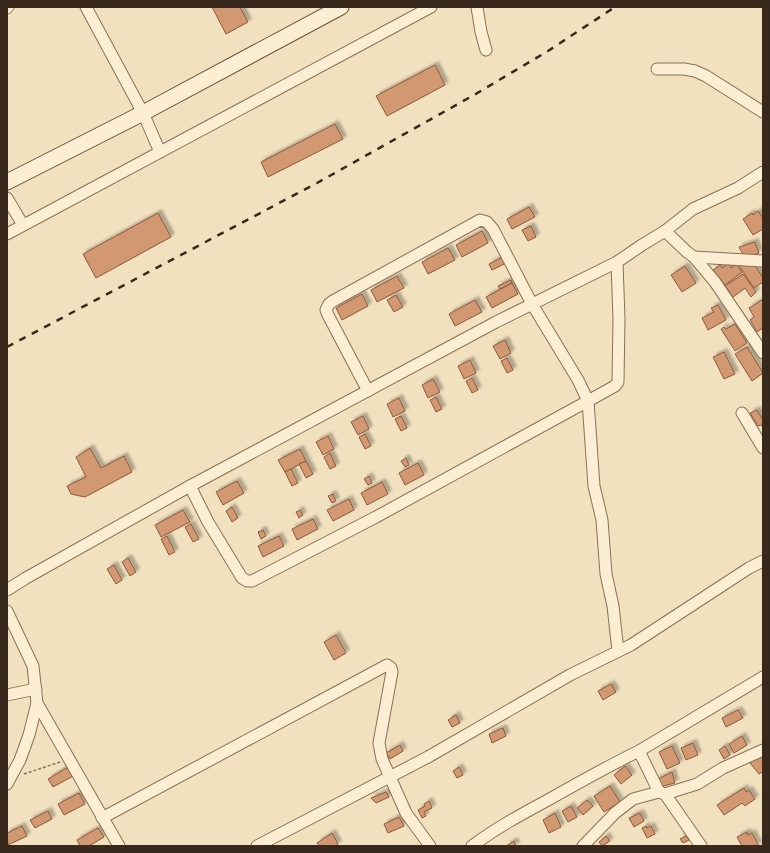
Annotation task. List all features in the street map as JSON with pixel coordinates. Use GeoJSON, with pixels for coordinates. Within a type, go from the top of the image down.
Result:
{"type":"FeatureCollection","features":[{"type":"Feature","properties":{"kind":"street"},"geometry":{"type":"LineString","coordinates":[[86,7],[143,113],[160,152]]}},
{"type":"Feature","properties":{"kind":"street"},"geometry":{"type":"LineString","coordinates":[[7,182],[143,113],[341,7]]}},
{"type":"Feature","properties":{"kind":"street"},"geometry":{"type":"LineString","coordinates":[[7,234],[431,7]]}},
{"type":"Feature","properties":{"kind":"street"},"geometry":{"type":"LineString","coordinates":[[477,7],[486,50]]}},
{"type":"Feature","properties":{"kind":"street"},"geometry":{"type":"LineString","coordinates":[[657,69],[684,69],[695,71],[706,76],[763,112]]}},
{"type":"Feature","properties":{"kind":"street"},"geometry":{"type":"LineString","coordinates":[[7,590],[190,486],[496,322],[617,262],[665,231],[693,209],[738,188],[763,172]]}},
{"type":"Feature","properties":{"kind":"street"},"geometry":{"type":"LineString","coordinates":[[7,198],[23,225]]}},
{"type":"Feature","properties":{"kind":"street"},"geometry":{"type":"LineString","coordinates":[[368,391],[328,315],[326,310],[329,304],[480,220],[487,222],[494,229],[532,304],[578,380],[588,400],[594,486],[602,520],[606,574],[613,606],[618,651]]}},
{"type":"Feature","properties":{"kind":"street"},"geometry":{"type":"LineString","coordinates":[[665,231],[694,257],[715,282],[763,353]]}},
{"type":"Feature","properties":{"kind":"street"},"geometry":{"type":"LineString","coordinates":[[694,257],[763,261]]}},
{"type":"Feature","properties":{"kind":"street"},"geometry":{"type":"LineString","coordinates":[[190,486],[208,522],[242,578],[252,582],[376,517],[615,386],[618,382],[619,319],[617,262]]}},
{"type":"Feature","properties":{"kind":"street"},"geometry":{"type":"LineString","coordinates":[[742,413],[763,448]]}},
{"type":"Feature","properties":{"kind":"street"},"geometry":{"type":"LineString","coordinates":[[258,846],[448,746],[570,675],[631,644],[749,568],[763,561]]}},
{"type":"Feature","properties":{"kind":"street"},"geometry":{"type":"LineString","coordinates":[[7,611],[33,666],[37,703],[29,735],[20,760],[8,782]]}},
{"type":"Feature","properties":{"kind":"street"},"geometry":{"type":"LineString","coordinates":[[102,818],[386,665],[389,666],[392,672],[379,743],[382,760],[406,812],[430,846]]}},
{"type":"Feature","properties":{"kind":"street"},"geometry":{"type":"LineString","coordinates":[[472,846],[484,837],[529,810],[604,768],[639,751],[763,677]]}},
{"type":"Feature","properties":{"kind":"street"},"geometry":{"type":"LineString","coordinates":[[7,695],[36,690]]}},
{"type":"Feature","properties":{"kind":"street"},"geometry":{"type":"LineString","coordinates":[[37,703],[119,846]]}},
{"type":"Feature","properties":{"kind":"street"},"geometry":{"type":"LineString","coordinates":[[584,846],[615,813],[633,799],[697,784],[723,768],[763,750]]}},
{"type":"Feature","properties":{"kind":"street"},"geometry":{"type":"LineString","coordinates":[[639,751],[662,793],[701,846]]}},
{"type":"Feature","properties":{"kind":"path"},"geometry":{"type":"LineString","coordinates":[[8,782],[69,760]]}},
{"type":"Feature","properties":{"kind":"building"},"geometry":{"type":"Polygon","coordinates":[[[212,7],[240,7],[248,22],[226,34],[212,7]]]}},
{"type":"Feature","properties":{"kind":"building"},"geometry":{"type":"Polygon","coordinates":[[[435,65],[445,85],[387,116],[376,96],[435,65]]]}},
{"type":"Feature","properties":{"kind":"building"},"geometry":{"type":"Polygon","coordinates":[[[335,124],[343,139],[268,177],[261,162],[335,124]]]}},
{"type":"Feature","properties":{"kind":"building"},"geometry":{"type":"Polygon","coordinates":[[[529,207],[535,217],[512,229],[507,219],[529,207]]]}},
{"type":"Feature","properties":{"kind":"building"},"geometry":{"type":"Polygon","coordinates":[[[758,211],[763,218],[763,229],[753,235],[743,219],[758,211]]]}},
{"type":"Feature","properties":{"kind":"building"},"geometry":{"type":"Polygon","coordinates":[[[158,213],[171,237],[96,278],[83,254],[158,213]]]}},
{"type":"Feature","properties":{"kind":"building"},"geometry":{"type":"Polygon","coordinates":[[[531,226],[536,237],[528,241],[522,230],[531,226]]]}},
{"type":"Feature","properties":{"kind":"building"},"geometry":{"type":"Polygon","coordinates":[[[482,231],[488,243],[462,257],[456,245],[482,231]]]}},
{"type":"Feature","properties":{"kind":"building"},"geometry":{"type":"Polygon","coordinates":[[[755,242],[759,253],[745,258],[739,247],[755,242]]]}},
{"type":"Feature","properties":{"kind":"building"},"geometry":{"type":"Polygon","coordinates":[[[448,248],[455,260],[428,274],[422,262],[448,248]]]}},
{"type":"Feature","properties":{"kind":"building"},"geometry":{"type":"Polygon","coordinates":[[[503,257],[506,263],[492,270],[489,264],[503,257]]]}},
{"type":"Feature","properties":{"kind":"building"},"geometry":{"type":"Polygon","coordinates":[[[728,264],[731,268],[736,264],[742,272],[725,285],[713,270],[720,265],[722,268],[728,264]]]}},
{"type":"Feature","properties":{"kind":"building"},"geometry":{"type":"Polygon","coordinates":[[[738,264],[754,264],[763,278],[763,282],[754,288],[738,264]]]}},
{"type":"Feature","properties":{"kind":"building"},"geometry":{"type":"Polygon","coordinates":[[[685,266],[696,283],[682,292],[671,275],[685,266]]]}},
{"type":"Feature","properties":{"kind":"building"},"geometry":{"type":"Polygon","coordinates":[[[743,274],[756,292],[751,297],[745,288],[733,297],[725,286],[743,274]]]}},
{"type":"Feature","properties":{"kind":"building"},"geometry":{"type":"Polygon","coordinates":[[[397,276],[404,288],[377,302],[371,290],[397,276]]]}},
{"type":"Feature","properties":{"kind":"building"},"geometry":{"type":"Polygon","coordinates":[[[511,280],[512,283],[500,289],[498,286],[511,280]]]}},
{"type":"Feature","properties":{"kind":"building"},"geometry":{"type":"Polygon","coordinates":[[[512,283],[518,294],[492,308],[486,297],[512,283]]]}},
{"type":"Feature","properties":{"kind":"building"},"geometry":{"type":"Polygon","coordinates":[[[362,294],[368,306],[342,320],[336,308],[362,294]]]}},
{"type":"Feature","properties":{"kind":"building"},"geometry":{"type":"Polygon","coordinates":[[[396,295],[403,307],[394,312],[387,300],[396,295]]]}},
{"type":"Feature","properties":{"kind":"building"},"geometry":{"type":"Polygon","coordinates":[[[475,300],[482,312],[455,326],[449,314],[475,300]]]}},
{"type":"Feature","properties":{"kind":"building"},"geometry":{"type":"Polygon","coordinates":[[[762,300],[763,328],[757,332],[750,320],[754,317],[749,308],[762,300]]]}},
{"type":"Feature","properties":{"kind":"building"},"geometry":{"type":"Polygon","coordinates":[[[718,305],[726,320],[708,330],[702,318],[714,312],[711,308],[718,305]]]}},
{"type":"Feature","properties":{"kind":"building"},"geometry":{"type":"Polygon","coordinates":[[[735,324],[747,343],[735,351],[721,329],[724,327],[726,329],[735,324]]]}},
{"type":"Feature","properties":{"kind":"building"},"geometry":{"type":"Polygon","coordinates":[[[505,340],[511,353],[500,359],[493,346],[505,340]]]}},
{"type":"Feature","properties":{"kind":"building"},"geometry":{"type":"Polygon","coordinates":[[[747,347],[763,373],[752,381],[735,354],[747,347]]]}},
{"type":"Feature","properties":{"kind":"building"},"geometry":{"type":"Polygon","coordinates":[[[724,352],[735,374],[724,379],[713,357],[724,352]]]}},
{"type":"Feature","properties":{"kind":"building"},"geometry":{"type":"Polygon","coordinates":[[[507,358],[513,370],[507,373],[501,361],[507,358]]]}},
{"type":"Feature","properties":{"kind":"building"},"geometry":{"type":"Polygon","coordinates":[[[470,360],[476,373],[464,379],[458,366],[470,360]]]}},
{"type":"Feature","properties":{"kind":"building"},"geometry":{"type":"Polygon","coordinates":[[[472,378],[478,390],[472,393],[466,381],[472,378]]]}},
{"type":"Feature","properties":{"kind":"building"},"geometry":{"type":"Polygon","coordinates":[[[433,379],[440,392],[428,398],[422,385],[433,379]]]}},
{"type":"Feature","properties":{"kind":"building"},"geometry":{"type":"Polygon","coordinates":[[[436,397],[442,409],[436,412],[430,400],[436,397]]]}},
{"type":"Feature","properties":{"kind":"building"},"geometry":{"type":"Polygon","coordinates":[[[399,398],[405,411],[393,417],[387,404],[399,398]]]}},
{"type":"Feature","properties":{"kind":"building"},"geometry":{"type":"Polygon","coordinates":[[[757,410],[763,420],[763,427],[762,425],[758,426],[750,413],[757,410]]]}},
{"type":"Feature","properties":{"kind":"building"},"geometry":{"type":"Polygon","coordinates":[[[363,416],[369,429],[358,435],[351,422],[363,416]]]}},
{"type":"Feature","properties":{"kind":"building"},"geometry":{"type":"Polygon","coordinates":[[[401,416],[407,428],[401,431],[395,419],[401,416]]]}},
{"type":"Feature","properties":{"kind":"building"},"geometry":{"type":"Polygon","coordinates":[[[365,434],[371,446],[365,449],[359,437],[365,434]]]}},
{"type":"Feature","properties":{"kind":"building"},"geometry":{"type":"Polygon","coordinates":[[[328,436],[334,449],[323,455],[316,442],[328,436]]]}},
{"type":"Feature","properties":{"kind":"building"},"geometry":{"type":"Polygon","coordinates":[[[90,448],[101,468],[124,456],[132,472],[85,497],[71,494],[67,486],[86,477],[76,457],[90,448]]]}},
{"type":"Feature","properties":{"kind":"building"},"geometry":{"type":"Polygon","coordinates":[[[300,449],[306,461],[285,472],[278,460],[300,449]]]}},
{"type":"Feature","properties":{"kind":"building"},"geometry":{"type":"Polygon","coordinates":[[[330,453],[336,466],[330,469],[324,457],[330,453]]]}},
{"type":"Feature","properties":{"kind":"building"},"geometry":{"type":"Polygon","coordinates":[[[406,458],[409,465],[405,467],[401,461],[406,458]]]}},
{"type":"Feature","properties":{"kind":"building"},"geometry":{"type":"Polygon","coordinates":[[[306,461],[313,474],[306,478],[299,464],[306,461]]]}},
{"type":"Feature","properties":{"kind":"building"},"geometry":{"type":"Polygon","coordinates":[[[418,463],[424,475],[405,485],[399,473],[418,463]]]}},
{"type":"Feature","properties":{"kind":"building"},"geometry":{"type":"Polygon","coordinates":[[[291,469],[298,483],[292,486],[285,472],[291,469]]]}},
{"type":"Feature","properties":{"kind":"building"},"geometry":{"type":"Polygon","coordinates":[[[369,476],[372,483],[368,485],[364,479],[369,476]]]}},
{"type":"Feature","properties":{"kind":"building"},"geometry":{"type":"Polygon","coordinates":[[[237,481],[244,493],[223,505],[216,492],[237,481]]]}},
{"type":"Feature","properties":{"kind":"building"},"geometry":{"type":"Polygon","coordinates":[[[382,482],[388,494],[367,505],[361,493],[382,482]]]}},
{"type":"Feature","properties":{"kind":"building"},"geometry":{"type":"Polygon","coordinates":[[[333,494],[336,501],[332,503],[328,496],[333,494]]]}},
{"type":"Feature","properties":{"kind":"building"},"geometry":{"type":"Polygon","coordinates":[[[349,499],[354,510],[333,521],[327,510],[349,499]]]}},
{"type":"Feature","properties":{"kind":"building"},"geometry":{"type":"Polygon","coordinates":[[[232,507],[238,518],[232,522],[226,511],[232,507]]]}},
{"type":"Feature","properties":{"kind":"building"},"geometry":{"type":"Polygon","coordinates":[[[183,510],[190,522],[161,537],[155,525],[183,510]]]}},
{"type":"Feature","properties":{"kind":"building"},"geometry":{"type":"Polygon","coordinates":[[[300,510],[303,515],[299,518],[296,512],[300,510]]]}},
{"type":"Feature","properties":{"kind":"building"},"geometry":{"type":"Polygon","coordinates":[[[313,519],[318,529],[297,540],[292,529],[313,519]]]}},
{"type":"Feature","properties":{"kind":"building"},"geometry":{"type":"Polygon","coordinates":[[[191,524],[199,539],[193,542],[185,527],[191,524]]]}},
{"type":"Feature","properties":{"kind":"building"},"geometry":{"type":"Polygon","coordinates":[[[263,530],[266,536],[261,539],[258,532],[263,530]]]}},
{"type":"Feature","properties":{"kind":"building"},"geometry":{"type":"Polygon","coordinates":[[[167,536],[175,552],[169,555],[161,539],[167,536]]]}},
{"type":"Feature","properties":{"kind":"building"},"geometry":{"type":"Polygon","coordinates":[[[279,536],[284,546],[263,557],[258,546],[279,536]]]}},
{"type":"Feature","properties":{"kind":"building"},"geometry":{"type":"Polygon","coordinates":[[[128,558],[136,572],[130,576],[122,562],[128,558]]]}},
{"type":"Feature","properties":{"kind":"building"},"geometry":{"type":"Polygon","coordinates":[[[114,565],[122,580],[116,584],[107,569],[114,565]]]}},
{"type":"Feature","properties":{"kind":"building"},"geometry":{"type":"Polygon","coordinates":[[[336,635],[346,653],[334,660],[324,642],[336,635]]]}},
{"type":"Feature","properties":{"kind":"building"},"geometry":{"type":"Polygon","coordinates":[[[611,684],[616,692],[603,700],[598,691],[611,684]]]}},
{"type":"Feature","properties":{"kind":"building"},"geometry":{"type":"Polygon","coordinates":[[[738,710],[743,718],[726,727],[722,718],[738,710]]]}},
{"type":"Feature","properties":{"kind":"building"},"geometry":{"type":"Polygon","coordinates":[[[456,715],[460,723],[452,727],[448,720],[456,715]]]}},
{"type":"Feature","properties":{"kind":"building"},"geometry":{"type":"Polygon","coordinates":[[[503,728],[506,736],[492,743],[489,734],[503,728]]]}},
{"type":"Feature","properties":{"kind":"building"},"geometry":{"type":"Polygon","coordinates":[[[742,736],[747,745],[734,753],[729,744],[742,736]]]}},
{"type":"Feature","properties":{"kind":"building"},"geometry":{"type":"Polygon","coordinates":[[[693,743],[698,755],[686,760],[681,748],[693,743]]]}},
{"type":"Feature","properties":{"kind":"building"},"geometry":{"type":"Polygon","coordinates":[[[400,745],[403,751],[390,759],[386,753],[400,745]]]}},
{"type":"Feature","properties":{"kind":"building"},"geometry":{"type":"Polygon","coordinates":[[[672,746],[680,763],[667,769],[659,752],[672,746]]]}},
{"type":"Feature","properties":{"kind":"building"},"geometry":{"type":"Polygon","coordinates":[[[725,746],[730,755],[724,759],[719,750],[725,746]]]}},
{"type":"Feature","properties":{"kind":"building"},"geometry":{"type":"Polygon","coordinates":[[[763,753],[763,773],[762,772],[759,774],[750,763],[763,753]]]}},
{"type":"Feature","properties":{"kind":"building"},"geometry":{"type":"Polygon","coordinates":[[[625,766],[632,775],[621,784],[614,775],[625,766]]]}},
{"type":"Feature","properties":{"kind":"building"},"geometry":{"type":"Polygon","coordinates":[[[68,767],[73,776],[53,787],[48,779],[68,767]]]}},
{"type":"Feature","properties":{"kind":"building"},"geometry":{"type":"Polygon","coordinates":[[[459,767],[463,775],[457,778],[453,771],[459,767]]]}},
{"type":"Feature","properties":{"kind":"building"},"geometry":{"type":"Polygon","coordinates":[[[672,772],[675,783],[660,787],[656,780],[672,772]]]}},
{"type":"Feature","properties":{"kind":"building"},"geometry":{"type":"Polygon","coordinates":[[[610,786],[620,802],[604,812],[594,796],[610,786]]]}},
{"type":"Feature","properties":{"kind":"building"},"geometry":{"type":"Polygon","coordinates":[[[744,788],[746,792],[749,790],[755,799],[745,806],[742,803],[724,815],[717,805],[744,788]]]}},
{"type":"Feature","properties":{"kind":"building"},"geometry":{"type":"Polygon","coordinates":[[[386,792],[389,797],[376,803],[371,798],[386,792]]]}},
{"type":"Feature","properties":{"kind":"building"},"geometry":{"type":"Polygon","coordinates":[[[79,793],[85,804],[64,815],[58,804],[79,793]]]}},
{"type":"Feature","properties":{"kind":"building"},"geometry":{"type":"Polygon","coordinates":[[[587,800],[593,806],[583,815],[577,808],[587,800]]]}},
{"type":"Feature","properties":{"kind":"building"},"geometry":{"type":"Polygon","coordinates":[[[429,801],[432,808],[424,812],[426,816],[422,818],[418,810],[425,806],[424,804],[429,801]]]}},
{"type":"Feature","properties":{"kind":"building"},"geometry":{"type":"Polygon","coordinates":[[[571,806],[577,817],[568,822],[562,811],[571,806]]]}},
{"type":"Feature","properties":{"kind":"building"},"geometry":{"type":"Polygon","coordinates":[[[48,811],[52,819],[35,828],[30,820],[48,811]]]}},
{"type":"Feature","properties":{"kind":"building"},"geometry":{"type":"Polygon","coordinates":[[[555,813],[561,827],[549,833],[543,820],[555,813]]]}},
{"type":"Feature","properties":{"kind":"building"},"geometry":{"type":"Polygon","coordinates":[[[640,813],[644,821],[634,827],[629,818],[640,813]]]}},
{"type":"Feature","properties":{"kind":"building"},"geometry":{"type":"Polygon","coordinates":[[[399,817],[404,826],[388,833],[384,824],[399,817]]]}},
{"type":"Feature","properties":{"kind":"building"},"geometry":{"type":"Polygon","coordinates":[[[22,826],[27,836],[8,845],[7,833],[22,826]]]}},
{"type":"Feature","properties":{"kind":"building"},"geometry":{"type":"Polygon","coordinates":[[[646,826],[647,828],[651,826],[655,834],[647,838],[642,828],[646,826]]]}},
{"type":"Feature","properties":{"kind":"building"},"geometry":{"type":"Polygon","coordinates":[[[98,828],[104,837],[89,846],[80,846],[77,840],[98,828]]]}},
{"type":"Feature","properties":{"kind":"building"},"geometry":{"type":"Polygon","coordinates":[[[747,832],[748,835],[752,833],[759,846],[742,846],[737,837],[747,832]]]}},
{"type":"Feature","properties":{"kind":"building"},"geometry":{"type":"Polygon","coordinates":[[[332,833],[338,844],[335,846],[319,846],[317,843],[332,833]]]}},
{"type":"Feature","properties":{"kind":"building"},"geometry":{"type":"Polygon","coordinates":[[[606,836],[610,841],[602,846],[599,842],[606,836]]]}},
{"type":"Feature","properties":{"kind":"building"},"geometry":{"type":"Polygon","coordinates":[[[686,836],[689,840],[683,843],[680,839],[686,836]]]}},
{"type":"Feature","properties":{"kind":"building"},"geometry":{"type":"Polygon","coordinates":[[[514,841],[516,846],[506,846],[514,841]]]}},
{"type":"Feature","properties":{"kind":"railway"},"geometry":{"type":"LineString","coordinates":[[7,347],[317,183],[474,95],[548,51],[615,7]]}}]}
